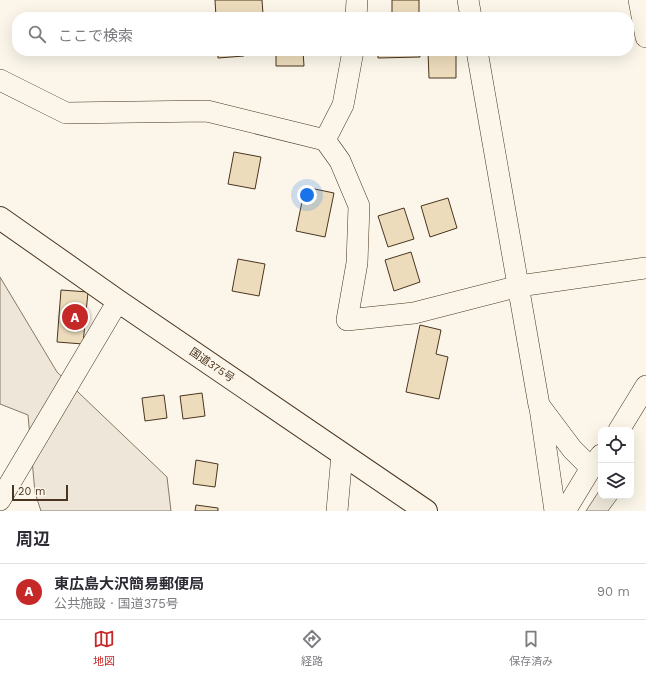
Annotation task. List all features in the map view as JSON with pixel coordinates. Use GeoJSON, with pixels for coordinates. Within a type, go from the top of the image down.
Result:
{"type":"FeatureCollection","features":[{"type":"Feature","properties":{"kind":"highway","name":"国道375号"},"geometry":{"type":"LineString","coordinates":[[0,218],[118,301],[426,511]]}},
{"type":"Feature","properties":{"kind":"street"},"geometry":{"type":"LineString","coordinates":[[356,12],[357,0]]}},
{"type":"Feature","properties":{"kind":"street"},"geometry":{"type":"LineString","coordinates":[[468,0],[470,12]]}},
{"type":"Feature","properties":{"kind":"street"},"geometry":{"type":"LineString","coordinates":[[640,0],[646,38]]}},
{"type":"Feature","properties":{"kind":"street"},"geometry":{"type":"LineString","coordinates":[[325,140],[343,105],[352,56]]}},
{"type":"Feature","properties":{"kind":"street"},"geometry":{"type":"LineString","coordinates":[[478,56],[539,405],[555,511]]}},
{"type":"Feature","properties":{"kind":"street"},"geometry":{"type":"LineString","coordinates":[[0,80],[66,113],[207,111],[325,140],[340,161],[359,206],[357,263],[347,320],[414,313],[518,286],[646,268]]}},
{"type":"Feature","properties":{"kind":"street"},"geometry":{"type":"LineString","coordinates":[[0,500],[118,301]]}},
{"type":"Feature","properties":{"kind":"street"},"geometry":{"type":"LineString","coordinates":[[621,427],[646,386]]}},
{"type":"Feature","properties":{"kind":"street"},"geometry":{"type":"LineString","coordinates":[[539,405],[572,449],[596,461],[564,511]]}},
{"type":"Feature","properties":{"kind":"street"},"geometry":{"type":"LineString","coordinates":[[337,511],[342,454]]}},
{"type":"Feature","properties":{"kind":"shaded area"},"geometry":{"type":"Polygon","coordinates":[[[0,277],[57,372],[167,477],[171,511],[41,511],[35,493],[28,415],[0,404],[0,277]]]}},
{"type":"Feature","properties":{"kind":"shaded area"},"geometry":{"type":"Polygon","coordinates":[[[598,493],[598,499],[617,499],[608,511],[586,511],[598,493]]]}},
{"type":"Feature","properties":{"kind":"building"},"geometry":{"type":"Polygon","coordinates":[[[215,0],[262,0],[263,12],[216,12],[215,0]]]}},
{"type":"Feature","properties":{"kind":"building"},"geometry":{"type":"Polygon","coordinates":[[[392,0],[419,0],[419,12],[392,12],[392,0]]]}},
{"type":"Feature","properties":{"kind":"building"},"geometry":{"type":"Polygon","coordinates":[[[218,56],[244,56],[218,58],[218,56]]]}},
{"type":"Feature","properties":{"kind":"building"},"geometry":{"type":"Polygon","coordinates":[[[276,56],[303,56],[304,66],[276,66],[276,56]]]}},
{"type":"Feature","properties":{"kind":"building"},"geometry":{"type":"Polygon","coordinates":[[[378,56],[420,56],[420,57],[378,58],[378,56]]]}},
{"type":"Feature","properties":{"kind":"building"},"geometry":{"type":"Polygon","coordinates":[[[428,56],[456,56],[456,78],[429,78],[428,56]]]}},
{"type":"Feature","properties":{"kind":"building"},"geometry":{"type":"Polygon","coordinates":[[[234,152],[261,157],[255,189],[228,184],[234,152]]]}},
{"type":"Feature","properties":{"kind":"building"},"geometry":{"type":"Polygon","coordinates":[[[305,187],[334,193],[325,237],[296,231],[305,187]]]}},
{"type":"Feature","properties":{"kind":"building"},"geometry":{"type":"Polygon","coordinates":[[[448,198],[457,228],[430,237],[421,206],[448,198]]]}},
{"type":"Feature","properties":{"kind":"building"},"geometry":{"type":"Polygon","coordinates":[[[404,208],[414,239],[388,247],[378,216],[404,208]]]}},
{"type":"Feature","properties":{"kind":"building"},"geometry":{"type":"Polygon","coordinates":[[[411,252],[420,282],[394,291],[385,260],[411,252]]]}},
{"type":"Feature","properties":{"kind":"building"},"geometry":{"type":"Polygon","coordinates":[[[238,259],[265,264],[259,296],[232,291],[238,259]]]}},
{"type":"Feature","properties":{"kind":"building"},"geometry":{"type":"Polygon","coordinates":[[[61,290],[88,292],[83,344],[57,342],[61,290]]]}},
{"type":"Feature","properties":{"kind":"building"},"geometry":{"type":"Polygon","coordinates":[[[420,325],[441,330],[436,354],[448,357],[439,399],[406,392],[420,325]]]}},
{"type":"Feature","properties":{"kind":"building"},"geometry":{"type":"Polygon","coordinates":[[[202,393],[205,416],[183,419],[180,396],[202,393]]]}},
{"type":"Feature","properties":{"kind":"building"},"geometry":{"type":"Polygon","coordinates":[[[164,395],[167,418],[145,421],[142,398],[164,395]]]}},
{"type":"Feature","properties":{"kind":"building"},"geometry":{"type":"Polygon","coordinates":[[[196,460],[218,464],[215,487],[193,484],[196,460]]]}},
{"type":"Feature","properties":{"kind":"building"},"geometry":{"type":"Polygon","coordinates":[[[196,505],[218,508],[218,511],[195,511],[196,505]]]}},
{"type":"Feature","properties":{"kind":"place","name":"東広島大沢簡易郵便局"},"geometry":{"type":"Point","coordinates":[75,317]}}]}
